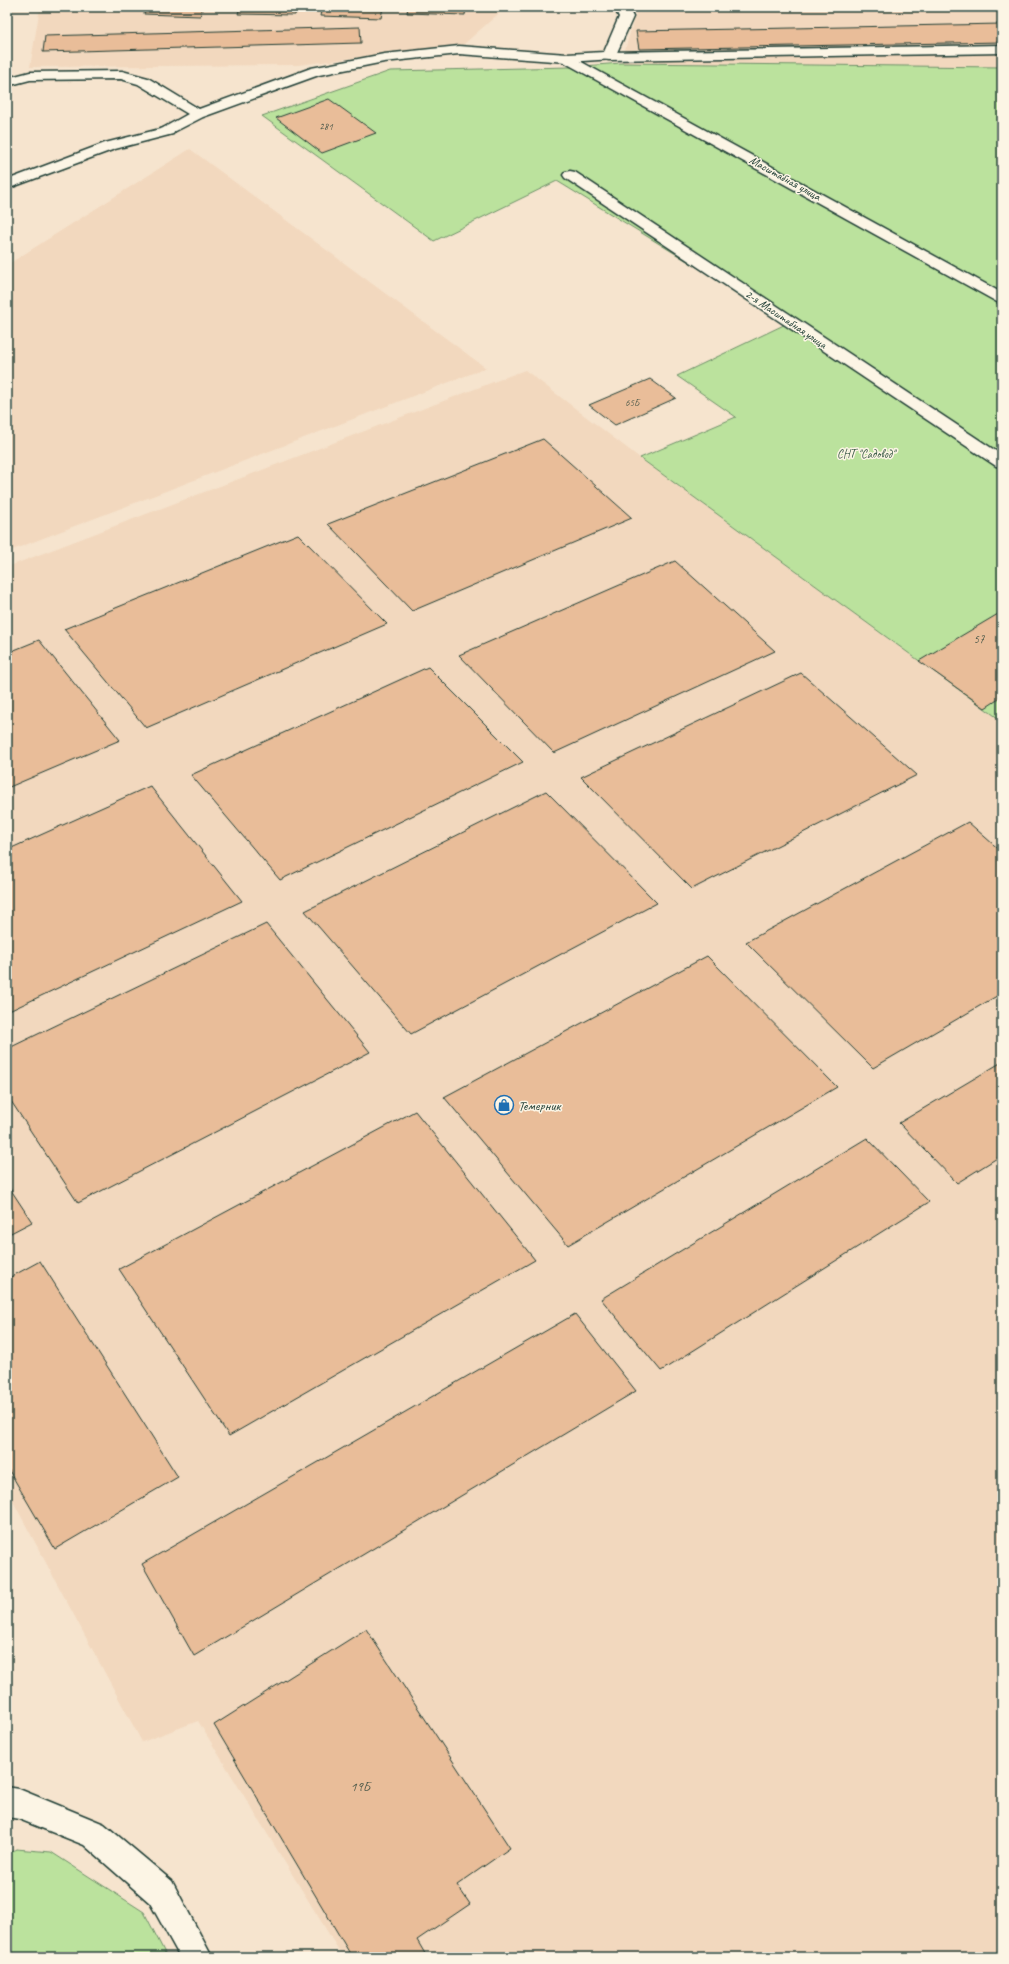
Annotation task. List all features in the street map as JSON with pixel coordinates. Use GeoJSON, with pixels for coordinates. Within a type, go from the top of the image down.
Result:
{"type":"FeatureCollection","features":[{"type":"Feature","properties":{"kind":"street"},"geometry":{"type":"LineString","coordinates":[[168,131],[198,114],[316,71],[384,58],[459,50],[567,58],[608,56],[626,17],[621,7]]}},
{"type":"Feature","properties":{"kind":"street"},"geometry":{"type":"LineString","coordinates":[[7,82],[30,76],[122,74],[142,81],[198,114]]}},
{"type":"Feature","properties":{"kind":"street"},"geometry":{"type":"LineString","coordinates":[[11,1806],[94,1834],[161,1892],[197,1957]]}},
{"type":"Feature","properties":{"kind":"lane"},"geometry":{"type":"LineString","coordinates":[[608,56],[1002,49]]}},
{"type":"Feature","properties":{"kind":"lane","name":"Масштабная улица"},"geometry":{"type":"LineString","coordinates":[[567,58],[1002,299]]}},
{"type":"Feature","properties":{"kind":"lane"},"geometry":{"type":"LineString","coordinates":[[7,185],[110,146],[168,131]]}},
{"type":"Feature","properties":{"kind":"lane","name":"2-я Масштабная улица"},"geometry":{"type":"LineString","coordinates":[[570,175],[1002,462]]}},
{"type":"Feature","properties":{"kind":"shaded area"},"geometry":{"type":"Polygon","coordinates":[[[40,7],[506,7],[464,44],[298,65],[30,67],[40,7]]]}},
{"type":"Feature","properties":{"kind":"shaded area"},"geometry":{"type":"Polygon","coordinates":[[[762,7],[1002,7],[1002,67],[621,63],[636,13],[762,7]]]}},
{"type":"Feature","properties":{"kind":"shaded area"},"geometry":{"type":"Polygon","coordinates":[[[190,149],[486,368],[7,552],[7,265],[190,149]]]}},
{"type":"Feature","properties":{"kind":"shaded area","name":"Темерник"},"geometry":{"type":"Polygon","coordinates":[[[525,370],[640,458],[1002,721],[1002,1957],[343,1957],[198,1721],[142,1742],[7,1490],[7,567],[525,370]]]}},
{"type":"Feature","properties":{"kind":"green space","name":"СНТ \"Садовод\""},"geometry":{"type":"Polygon","coordinates":[[[621,63],[1002,67],[1002,721],[640,458],[736,417],[677,376],[788,323],[557,181],[434,241],[262,116],[390,71],[571,67],[621,63]]]}},
{"type":"Feature","properties":{"kind":"green space"},"geometry":{"type":"Polygon","coordinates":[[[16,1849],[51,1852],[144,1912],[167,1957],[7,1957],[7,1854],[16,1849]]]}},
{"type":"Feature","properties":{"kind":"building"},"geometry":{"type":"Polygon","coordinates":[[[146,7],[203,7],[200,16],[144,14],[146,7]]]}},
{"type":"Feature","properties":{"kind":"building"},"geometry":{"type":"Polygon","coordinates":[[[240,7],[297,7],[295,15],[238,14],[240,7]]]}},
{"type":"Feature","properties":{"kind":"building"},"geometry":{"type":"Polygon","coordinates":[[[322,7],[383,7],[381,18],[320,16],[322,7]]]}},
{"type":"Feature","properties":{"kind":"building"},"geometry":{"type":"Polygon","coordinates":[[[408,7],[466,7],[465,15],[407,13],[408,7]]]}},
{"type":"Feature","properties":{"kind":"building"},"geometry":{"type":"Polygon","coordinates":[[[1002,24],[1002,42],[639,49],[636,31],[1002,24]]]}},
{"type":"Feature","properties":{"kind":"building"},"geometry":{"type":"Polygon","coordinates":[[[360,27],[361,43],[43,52],[45,36],[360,27]]]}},
{"type":"Feature","properties":{"kind":"building"},"geometry":{"type":"Polygon","coordinates":[[[329,99],[376,133],[322,153],[276,118],[329,99]]]}},
{"type":"Feature","properties":{"kind":"building"},"geometry":{"type":"Polygon","coordinates":[[[650,379],[676,398],[615,425],[589,405],[650,379]]]}},
{"type":"Feature","properties":{"kind":"building"},"geometry":{"type":"Polygon","coordinates":[[[543,439],[632,518],[412,611],[328,524],[543,439]]]}},
{"type":"Feature","properties":{"kind":"building"},"geometry":{"type":"Polygon","coordinates":[[[298,534],[387,624],[146,728],[64,629],[298,534]]]}},
{"type":"Feature","properties":{"kind":"building"},"geometry":{"type":"Polygon","coordinates":[[[675,561],[775,651],[554,753],[459,655],[675,561]]]}},
{"type":"Feature","properties":{"kind":"building"},"geometry":{"type":"Polygon","coordinates":[[[998,614],[1002,616],[1002,697],[985,708],[919,661],[998,614]]]}},
{"type":"Feature","properties":{"kind":"building"},"geometry":{"type":"Polygon","coordinates":[[[39,640],[120,740],[7,788],[7,653],[39,640]]]}},
{"type":"Feature","properties":{"kind":"building"},"geometry":{"type":"Polygon","coordinates":[[[428,667],[523,762],[280,880],[191,775],[428,667]]]}},
{"type":"Feature","properties":{"kind":"building"},"geometry":{"type":"Polygon","coordinates":[[[801,673],[917,775],[692,889],[581,777],[801,673]]]}},
{"type":"Feature","properties":{"kind":"building"},"geometry":{"type":"Polygon","coordinates":[[[150,786],[242,901],[7,1012],[7,850],[150,786]]]}},
{"type":"Feature","properties":{"kind":"building"},"geometry":{"type":"Polygon","coordinates":[[[546,791],[657,903],[411,1034],[305,911],[546,791]]]}},
{"type":"Feature","properties":{"kind":"building"},"geometry":{"type":"Polygon","coordinates":[[[968,822],[1002,852],[1002,993],[873,1068],[746,942],[968,822]]]}},
{"type":"Feature","properties":{"kind":"building"},"geometry":{"type":"Polygon","coordinates":[[[266,924],[370,1052],[78,1203],[7,1095],[7,1049],[266,924]]]}},
{"type":"Feature","properties":{"kind":"building"},"geometry":{"type":"Polygon","coordinates":[[[707,956],[837,1087],[568,1245],[444,1097],[707,956]]]}},
{"type":"Feature","properties":{"kind":"building"},"geometry":{"type":"Polygon","coordinates":[[[1002,1062],[1002,1155],[957,1183],[899,1123],[1002,1062]]]}},
{"type":"Feature","properties":{"kind":"building"},"geometry":{"type":"Polygon","coordinates":[[[415,1111],[535,1260],[229,1436],[119,1269],[415,1111]]]}},
{"type":"Feature","properties":{"kind":"building"},"geometry":{"type":"Polygon","coordinates":[[[867,1138],[929,1202],[661,1371],[601,1299],[867,1138]]]}},
{"type":"Feature","properties":{"kind":"building"},"geometry":{"type":"Polygon","coordinates":[[[7,1184],[32,1222],[7,1235],[7,1184]]]}},
{"type":"Feature","properties":{"kind":"building"},"geometry":{"type":"Polygon","coordinates":[[[40,1261],[178,1477],[55,1549],[7,1467],[7,1279],[40,1261]]]}},
{"type":"Feature","properties":{"kind":"building"},"geometry":{"type":"Polygon","coordinates":[[[575,1314],[636,1391],[194,1656],[142,1564],[575,1314]]]}},
{"type":"Feature","properties":{"kind":"building"},"geometry":{"type":"Polygon","coordinates":[[[366,1629],[510,1848],[457,1885],[470,1904],[417,1940],[427,1957],[352,1957],[214,1725],[366,1629]]]}},
{"type":"Feature","properties":{"kind":"place","name":"Темерник"},"geometry":{"type":"Point","coordinates":[504,1105]}}]}
